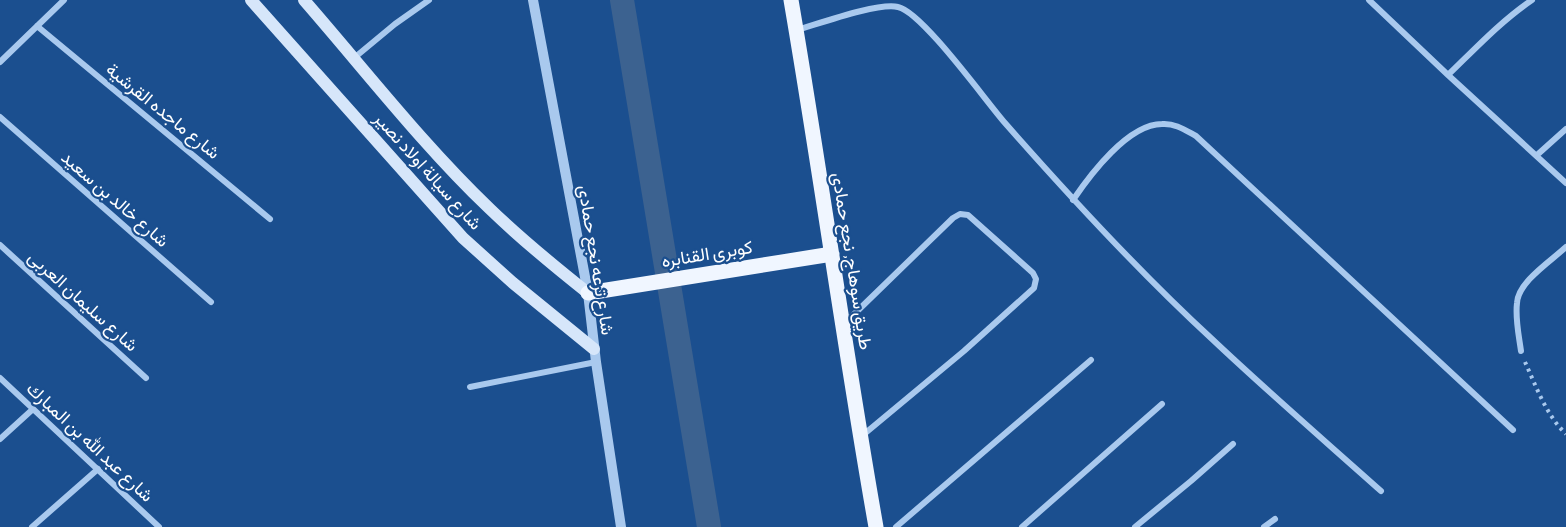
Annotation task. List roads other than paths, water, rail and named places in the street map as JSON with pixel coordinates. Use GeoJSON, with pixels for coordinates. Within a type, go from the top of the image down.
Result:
{"type":"FeatureCollection","features":[{"type":"Feature","properties":{"kind":"main road","name":"شارع سيالة اولاد نصير"},"geometry":{"type":"LineString","coordinates":[[251,0],[463,238],[595,356]]}},
{"type":"Feature","properties":{"kind":"main road","name":"شارع سيالة اولاد نصير"},"geometry":{"type":"LineString","coordinates":[[304,0],[428,144],[488,208],[545,259],[588,293]]}},
{"type":"Feature","properties":{"kind":"main road","name":"طريق سوهاج, نجع حمادى"},"geometry":{"type":"LineString","coordinates":[[791,0],[876,527]]}},
{"type":"Feature","properties":{"kind":"main road","name":"كوبرى القنابره"},"geometry":{"type":"LineString","coordinates":[[588,293],[832,254]]}},
{"type":"Feature","properties":{"kind":"street"},"geometry":{"type":"LineString","coordinates":[[0,62],[64,0]]}},
{"type":"Feature","properties":{"kind":"street"},"geometry":{"type":"LineString","coordinates":[[354,58],[395,24],[429,0]]}},
{"type":"Feature","properties":{"kind":"street","name":"شارع ترعه نجع حمادى"},"geometry":{"type":"LineString","coordinates":[[532,0],[588,293],[595,356],[621,527]]}},
{"type":"Feature","properties":{"kind":"street"},"geometry":{"type":"LineString","coordinates":[[1369,0],[1566,183]]}},
{"type":"Feature","properties":{"kind":"street"},"geometry":{"type":"LineString","coordinates":[[1448,75],[1488,36],[1533,0]]}},
{"type":"Feature","properties":{"kind":"street"},"geometry":{"type":"LineString","coordinates":[[796,30],[876,8],[898,7],[912,14],[934,36],[993,109],[1072,200],[1211,339],[1381,491]]}},
{"type":"Feature","properties":{"kind":"street","name":"شارع ماجده القرشية"},"geometry":{"type":"LineString","coordinates":[[37,26],[270,219]]}},
{"type":"Feature","properties":{"kind":"street","name":"شارع خالد بن سعيد"},"geometry":{"type":"LineString","coordinates":[[0,117],[211,302]]}},
{"type":"Feature","properties":{"kind":"street"},"geometry":{"type":"LineString","coordinates":[[1072,200],[1120,144],[1143,129],[1161,123],[1181,127],[1196,136],[1513,430]]}},
{"type":"Feature","properties":{"kind":"street"},"geometry":{"type":"LineString","coordinates":[[1537,155],[1566,129]]}},
{"type":"Feature","properties":{"kind":"street"},"geometry":{"type":"LineString","coordinates":[[843,324],[953,218],[960,214],[968,215],[1033,273],[1036,279],[1034,288],[973,343],[860,438]]}},
{"type":"Feature","properties":{"kind":"street","name":"شارع سليمان العربى"},"geometry":{"type":"LineString","coordinates":[[0,245],[146,378]]}},
{"type":"Feature","properties":{"kind":"street"},"geometry":{"type":"LineString","coordinates":[[1521,351],[1516,304],[1519,292],[1566,247]]}},
{"type":"Feature","properties":{"kind":"street"},"geometry":{"type":"LineString","coordinates":[[470,387],[595,356]]}},
{"type":"Feature","properties":{"kind":"street"},"geometry":{"type":"LineString","coordinates":[[896,527],[1091,360]]}},
{"type":"Feature","properties":{"kind":"street","name":"شارع عبد الله بن المبارك"},"geometry":{"type":"LineString","coordinates":[[0,378],[159,527]]}},
{"type":"Feature","properties":{"kind":"street"},"geometry":{"type":"LineString","coordinates":[[1022,527],[1162,404]]}},
{"type":"Feature","properties":{"kind":"street"},"geometry":{"type":"LineString","coordinates":[[0,439],[33,409]]}},
{"type":"Feature","properties":{"kind":"street"},"geometry":{"type":"LineString","coordinates":[[1135,527],[1233,444]]}},
{"type":"Feature","properties":{"kind":"street"},"geometry":{"type":"LineString","coordinates":[[32,527],[98,469]]}},
{"type":"Feature","properties":{"kind":"street"},"geometry":{"type":"LineString","coordinates":[[1264,527],[1275,519]]}},
{"type":"Feature","properties":{"kind":"waterway"},"geometry":{"type":"LineString","coordinates":[[622,0],[709,527]]}}]}
